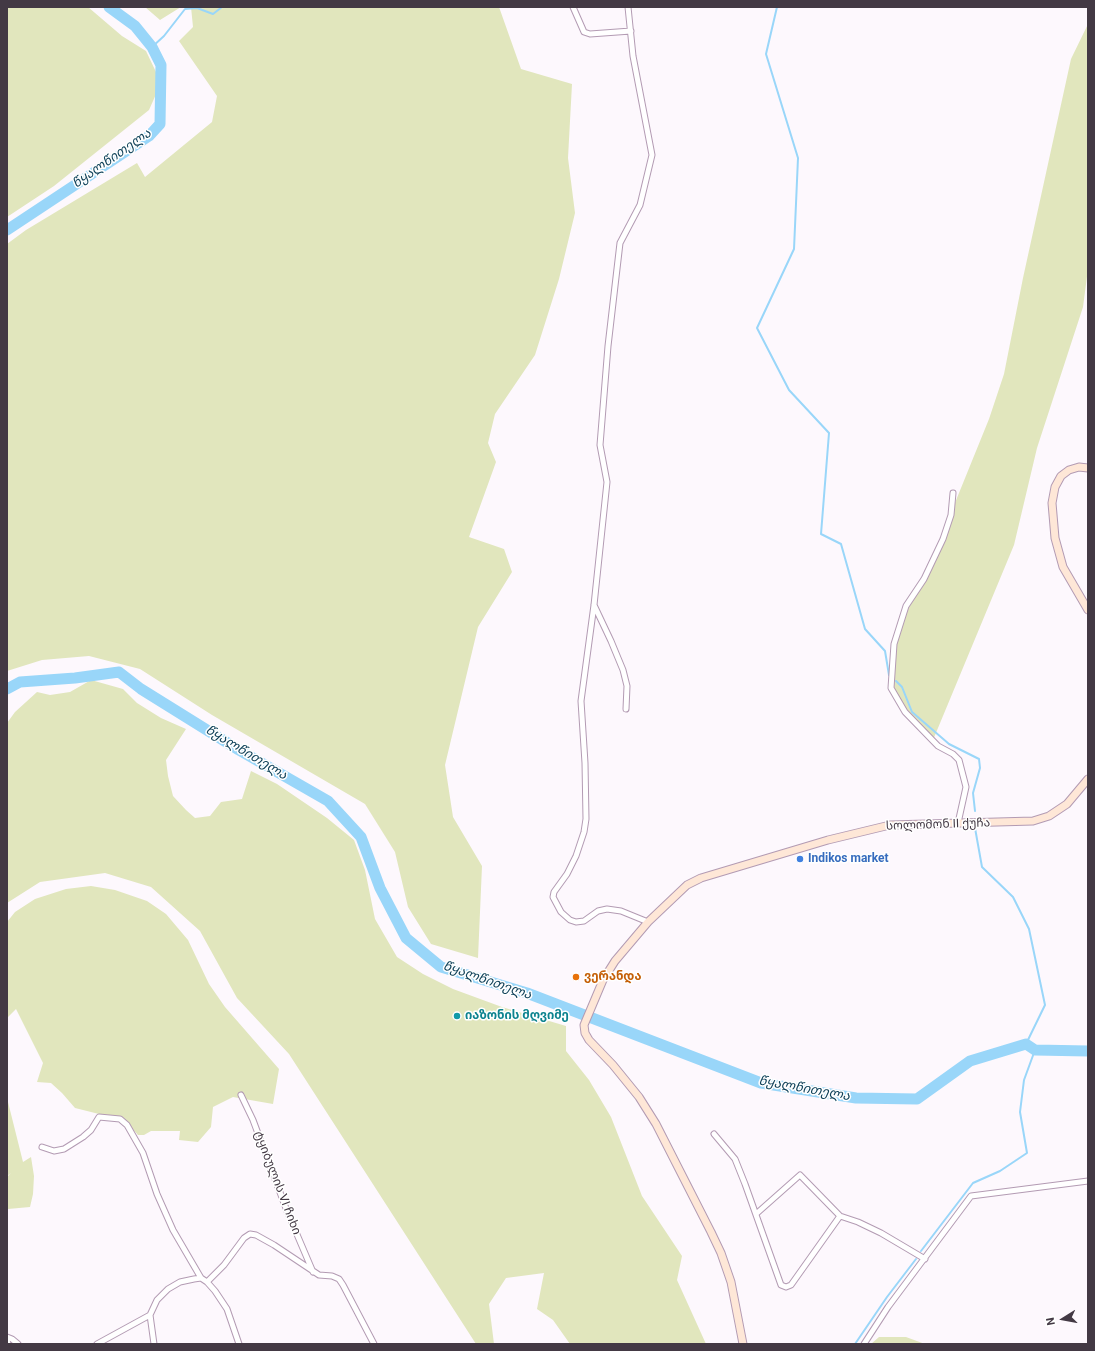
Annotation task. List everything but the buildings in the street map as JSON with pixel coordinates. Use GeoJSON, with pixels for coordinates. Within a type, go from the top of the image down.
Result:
{"type":"FeatureCollection","features":[{"type":"Feature","properties":{"kind":"main road"},"geometry":{"type":"LineString","coordinates":[[1088,468],[1079,467],[1069,470],[1061,476],[1055,487],[1052,503],[1054,538],[1063,567],[1088,610]]}},
{"type":"Feature","properties":{"kind":"main road","name":"სოლომონ II ქუჩა"},"geometry":{"type":"LineString","coordinates":[[743,1344],[731,1282],[721,1253],[711,1232],[656,1124],[624,1078],[587,1036],[584,1025],[603,980],[615,961],[648,922],[687,885],[701,878],[828,840],[890,825],[1033,821],[1049,816],[1067,804],[1088,779]]}},
{"type":"Feature","properties":{"kind":"street"},"geometry":{"type":"LineString","coordinates":[[573,7],[584,32],[590,34],[631,31]]}},
{"type":"Feature","properties":{"kind":"street"},"geometry":{"type":"LineString","coordinates":[[628,7],[633,56],[652,154],[640,205],[620,243],[608,346],[600,445],[607,482],[594,605],[581,701],[586,763],[586,812],[584,832],[572,866],[554,892],[554,897],[561,912],[570,920],[576,922],[584,921],[598,911],[606,909],[621,911],[648,922]]}},
{"type":"Feature","properties":{"kind":"street"},"geometry":{"type":"LineString","coordinates":[[954,494],[951,515],[942,539],[924,579],[906,606],[894,644],[891,688],[905,712],[938,746],[953,754],[959,760],[966,787],[958,823]]}},
{"type":"Feature","properties":{"kind":"street"},"geometry":{"type":"LineString","coordinates":[[594,605],[623,670],[627,686],[626,709]]}},
{"type":"Feature","properties":{"kind":"street","name":"ტყიბულის VI ჩიხი"},"geometry":{"type":"LineString","coordinates":[[241,1095],[253,1120],[287,1211],[313,1272]]}},
{"type":"Feature","properties":{"kind":"street"},"geometry":{"type":"LineString","coordinates":[[42,1146],[54,1151],[64,1149],[91,1130],[99,1117],[120,1119],[127,1125],[143,1153],[157,1194],[173,1230],[201,1278],[207,1282],[227,1309],[239,1344]]}},
{"type":"Feature","properties":{"kind":"street"},"geometry":{"type":"LineString","coordinates":[[714,1134],[735,1159],[781,1285],[786,1288],[791,1285],[840,1216]]}},
{"type":"Feature","properties":{"kind":"street"},"geometry":{"type":"LineString","coordinates":[[756,1214],[800,1175],[840,1216],[881,1232],[925,1259]]}},
{"type":"Feature","properties":{"kind":"street"},"geometry":{"type":"LineString","coordinates":[[864,1344],[888,1307],[971,1196],[1088,1181]]}},
{"type":"Feature","properties":{"kind":"street"},"geometry":{"type":"LineString","coordinates":[[207,1282],[224,1265],[244,1238],[250,1234],[256,1235],[274,1245],[318,1275],[332,1276],[339,1279],[374,1344]]}},
{"type":"Feature","properties":{"kind":"street"},"geometry":{"type":"LineString","coordinates":[[97,1344],[150,1315],[158,1300],[168,1288],[180,1282],[194,1278],[201,1278]]}},
{"type":"Feature","properties":{"kind":"street"},"geometry":{"type":"LineString","coordinates":[[150,1315],[154,1344]]}},
{"type":"Feature","properties":{"kind":"street"},"geometry":{"type":"LineString","coordinates":[[7,1337],[18,1344]]}},
{"type":"Feature","properties":{"kind":"street"},"geometry":{"type":"LineString","coordinates":[[7,1340],[8,1344]]}},
{"type":"Feature","properties":{"kind":"green space"},"geometry":{"type":"Polygon","coordinates":[[[7,7],[88,7],[122,36],[146,51],[156,72],[157,92],[149,110],[54,186],[7,217],[7,7]]]}},
{"type":"Feature","properties":{"kind":"green space"},"geometry":{"type":"Polygon","coordinates":[[[145,7],[181,7],[160,20],[145,7]]]}},
{"type":"Feature","properties":{"kind":"green space"},"geometry":{"type":"Polygon","coordinates":[[[191,7],[499,7],[521,69],[572,84],[568,158],[575,213],[559,279],[535,355],[495,414],[488,443],[496,462],[469,537],[504,549],[512,572],[478,627],[445,765],[453,817],[482,866],[478,958],[431,944],[408,907],[395,852],[365,804],[212,715],[140,669],[89,656],[42,660],[7,671],[7,244],[26,230],[137,163],[145,177],[212,122],[217,96],[179,41],[193,27],[191,7]]]}},
{"type":"Feature","properties":{"kind":"green space"},"geometry":{"type":"Polygon","coordinates":[[[1088,24],[1088,269],[1083,307],[1037,448],[1014,545],[933,740],[907,712],[895,690],[892,679],[892,646],[931,562],[989,419],[1004,374],[1023,278],[1071,59],[1088,24]]]}},
{"type":"Feature","properties":{"kind":"green space"},"geometry":{"type":"Polygon","coordinates":[[[91,680],[123,689],[137,703],[161,718],[186,729],[166,760],[173,796],[195,818],[210,816],[221,802],[242,799],[251,771],[277,784],[327,818],[354,840],[365,870],[375,919],[397,957],[423,974],[453,989],[502,1007],[566,1026],[566,1051],[589,1080],[611,1117],[642,1196],[682,1256],[677,1280],[706,1344],[570,1344],[553,1320],[537,1309],[544,1273],[506,1278],[489,1304],[494,1344],[476,1344],[289,1054],[237,998],[200,931],[151,887],[105,873],[40,882],[7,903],[7,723],[15,712],[37,692],[50,695],[70,692],[91,680]]]}},
{"type":"Feature","properties":{"kind":"green space"},"geometry":{"type":"Polygon","coordinates":[[[91,886],[115,890],[147,901],[166,914],[188,940],[209,984],[225,1007],[279,1069],[273,1104],[233,1097],[213,1107],[211,1127],[198,1142],[179,1140],[180,1131],[151,1131],[144,1135],[138,1135],[122,1117],[103,1115],[75,1108],[51,1083],[37,1082],[43,1063],[16,1009],[7,1018],[7,922],[15,912],[35,899],[66,889],[91,886]]]}},
{"type":"Feature","properties":{"kind":"green space"},"geometry":{"type":"Polygon","coordinates":[[[7,1098],[23,1162],[31,1157],[34,1176],[33,1194],[30,1207],[7,1209],[7,1177],[11,1173],[7,1176],[7,1098]]]}},
{"type":"Feature","properties":{"kind":"green space"},"geometry":{"type":"Polygon","coordinates":[[[879,1337],[906,1337],[925,1344],[871,1344],[879,1337]]]}},
{"type":"Feature","properties":{"kind":"waterway","name":"წყალწითელა"},"geometry":{"type":"LineString","coordinates":[[7,230],[149,136],[160,124],[161,65],[152,47],[135,26],[109,7]]}},
{"type":"Feature","properties":{"kind":"waterway"},"geometry":{"type":"LineString","coordinates":[[152,47],[164,36],[185,9],[197,8],[213,14],[222,7]]}},
{"type":"Feature","properties":{"kind":"waterway"},"geometry":{"type":"LineString","coordinates":[[777,7],[766,54],[798,158],[794,249],[757,328],[789,390],[829,433],[821,534],[841,544],[865,629],[885,651],[889,675]]}},
{"type":"Feature","properties":{"kind":"waterway","name":"წყალწითელა"},"geometry":{"type":"LineString","coordinates":[[7,689],[20,682],[75,678],[119,672],[141,689],[239,750],[328,801],[361,837],[380,888],[406,938],[441,967],[527,993],[761,1083],[856,1098],[917,1099],[970,1061],[1026,1044],[1035,1050],[1088,1051]]}},
{"type":"Feature","properties":{"kind":"waterway"},"geometry":{"type":"LineString","coordinates":[[896,681],[902,687],[912,712],[949,744],[979,759],[980,768],[973,793],[975,811]]}},
{"type":"Feature","properties":{"kind":"waterway"},"geometry":{"type":"LineString","coordinates":[[975,828],[982,867],[1013,897],[1029,929],[1045,1005],[1026,1044]]}},
{"type":"Feature","properties":{"kind":"waterway"},"geometry":{"type":"LineString","coordinates":[[921,1251],[973,1183],[1000,1171],[1027,1153],[1020,1112],[1024,1080],[1035,1050]]}},
{"type":"Feature","properties":{"kind":"waterway"},"geometry":{"type":"LineString","coordinates":[[855,1344],[887,1297],[916,1259]]}},
{"type":"Feature","properties":{"kind":"place","name":"Indikos market"},"geometry":{"type":"Point","coordinates":[800,859]}},
{"type":"Feature","properties":{"kind":"place","name":"ვერანდა"},"geometry":{"type":"Point","coordinates":[576,977]}},
{"type":"Feature","properties":{"kind":"place","name":"იაზონის მღვიმე"},"geometry":{"type":"Point","coordinates":[457,1016]}}]}
